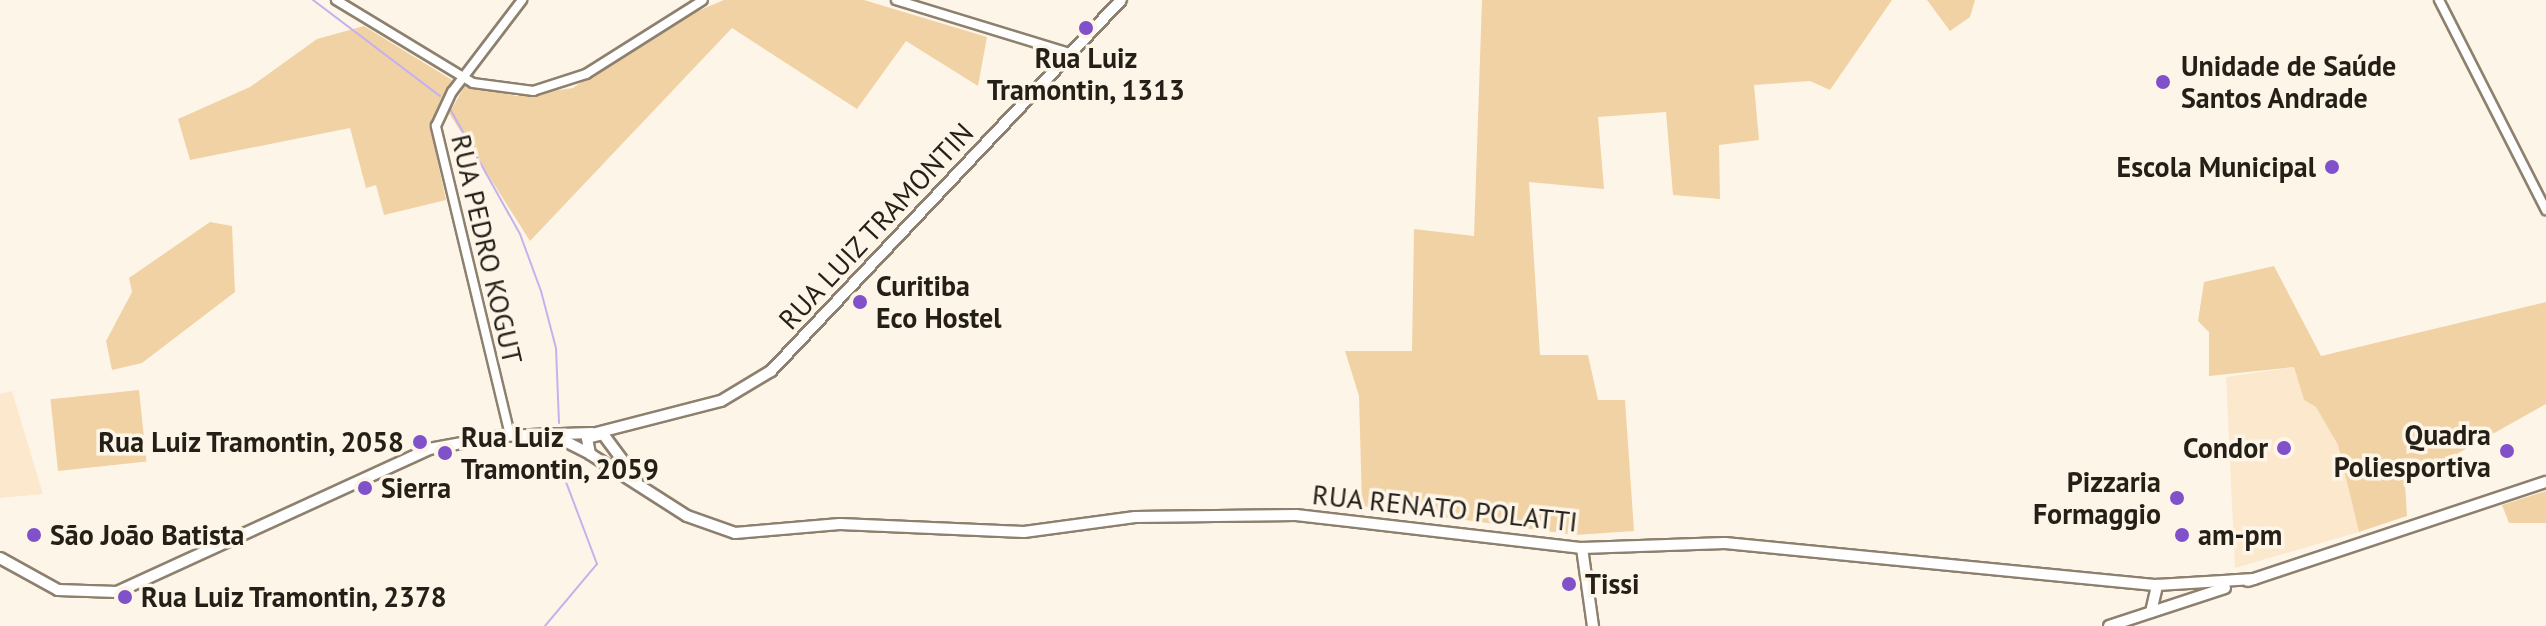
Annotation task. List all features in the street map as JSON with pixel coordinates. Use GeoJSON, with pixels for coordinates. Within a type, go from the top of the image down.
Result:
{"type":"FeatureCollection","features":[{"type":"Feature","properties":{"kind":"main road","name":"RUA LUIZ TRAMONTIN"},"geometry":{"type":"LineString","coordinates":[[0,558],[66,592],[128,590],[403,458],[510,435],[594,433],[721,401],[771,371],[1121,0]]}},
{"type":"Feature","properties":{"kind":"main road","name":"RUA LUIZ TRAMONTIN"},"geometry":{"type":"LineString","coordinates":[[553,435],[588,453],[605,454],[608,441],[628,422]]}},
{"type":"Feature","properties":{"kind":"main road"},"geometry":{"type":"LineString","coordinates":[[588,453],[594,433],[608,441]]}},
{"type":"Feature","properties":{"kind":"main road","name":"RUA RENATO POLATTI"},"geometry":{"type":"LineString","coordinates":[[608,441],[642,486]]}},
{"type":"Feature","properties":{"kind":"main road","name":"RUA RENATO POLATTI"},"geometry":{"type":"LineString","coordinates":[[588,453],[699,522],[735,533],[840,524],[1024,532],[1135,517],[1296,515],[1582,548],[1739,544],[2157,585],[2254,579]]}},
{"type":"Feature","properties":{"kind":"main road"},"geometry":{"type":"LineString","coordinates":[[2109,626],[2546,482]]}},
{"type":"Feature","properties":{"kind":"main road","name":"RUA LUIZ TRAMONTIN"},"geometry":{"type":"LineString","coordinates":[[0,548],[22,572]]}},
{"type":"Feature","properties":{"kind":"main road"},"geometry":{"type":"LineString","coordinates":[[1582,548],[1593,626]]}},
{"type":"Feature","properties":{"kind":"main road"},"geometry":{"type":"LineString","coordinates":[[2151,612],[2157,585]]}},
{"type":"Feature","properties":{"kind":"street"},"geometry":{"type":"LineString","coordinates":[[336,0],[463,78],[517,91],[560,86],[703,0]]}},
{"type":"Feature","properties":{"kind":"street","name":"RUA PEDRO KOGUT"},"geometry":{"type":"LineString","coordinates":[[510,435],[436,133],[439,114],[522,0]]}},
{"type":"Feature","properties":{"kind":"street"},"geometry":{"type":"LineString","coordinates":[[896,0],[1069,53]]}},
{"type":"Feature","properties":{"kind":"street"},"geometry":{"type":"LineString","coordinates":[[2439,0],[2546,210]]}},
{"type":"Feature","properties":{"kind":"shaded area"},"geometry":{"type":"Polygon","coordinates":[[[724,0],[864,0],[987,37],[978,86],[906,41],[857,109],[732,28],[530,241],[449,113],[466,84],[516,96],[573,88],[655,29],[724,0]]]}},
{"type":"Feature","properties":{"kind":"shaded area"},"geometry":{"type":"Polygon","coordinates":[[[1482,0],[1892,0],[1830,90],[1810,81],[1754,85],[1759,140],[1719,145],[1720,199],[1673,195],[1666,112],[1598,117],[1604,189],[1529,182],[1540,355],[1588,355],[1598,400],[1625,400],[1634,531],[1575,535],[1362,506],[1359,396],[1345,351],[1412,351],[1414,229],[1474,236],[1482,0]]]}},
{"type":"Feature","properties":{"kind":"shaded area"},"geometry":{"type":"Polygon","coordinates":[[[1927,0],[1975,0],[1970,17],[1950,31],[1927,0]]]}},
{"type":"Feature","properties":{"kind":"shaded area"},"geometry":{"type":"Polygon","coordinates":[[[364,26],[452,80],[430,126],[446,200],[384,215],[376,185],[366,188],[350,128],[190,160],[178,119],[250,87],[317,39],[364,26]]]}},
{"type":"Feature","properties":{"kind":"shaded area"},"geometry":{"type":"Polygon","coordinates":[[[210,222],[232,226],[235,292],[142,363],[112,370],[106,341],[132,292],[129,278],[210,222]]]}},
{"type":"Feature","properties":{"kind":"shaded area"},"geometry":{"type":"Polygon","coordinates":[[[2274,266],[2321,356],[2546,302],[2546,404],[2446,460],[2404,468],[2407,516],[2359,532],[2338,445],[2316,407],[2304,400],[2294,367],[2209,376],[2209,332],[2198,321],[2204,282],[2274,266]]]}},
{"type":"Feature","properties":{"kind":"shaded area"},"geometry":{"type":"Polygon","coordinates":[[[2294,367],[2304,400],[2316,406],[2338,445],[2359,532],[2235,568],[2226,377],[2294,367]]]}},
{"type":"Feature","properties":{"kind":"shaded area"},"geometry":{"type":"Polygon","coordinates":[[[139,390],[147,462],[58,471],[50,399],[139,390]]]}},
{"type":"Feature","properties":{"kind":"shaded area"},"geometry":{"type":"Polygon","coordinates":[[[12,391],[43,494],[0,498],[0,394],[12,391]]]}},
{"type":"Feature","properties":{"kind":"shaded area"},"geometry":{"type":"Polygon","coordinates":[[[2546,491],[2546,523],[2509,523],[2502,505],[2546,491]]]}},
{"type":"Feature","properties":{"kind":"waterway"},"geometry":{"type":"LineString","coordinates":[[313,0],[440,96]]}},
{"type":"Feature","properties":{"kind":"waterway"},"geometry":{"type":"LineString","coordinates":[[449,107],[520,234],[541,291],[556,348],[559,423]]}},
{"type":"Feature","properties":{"kind":"waterway"},"geometry":{"type":"LineString","coordinates":[[545,626],[597,564],[558,461]]}},
{"type":"Feature","properties":{"kind":"place","name":"Rua Luiz Tramontin, 1313"},"geometry":{"type":"Point","coordinates":[1086,28]}},
{"type":"Feature","properties":{"kind":"place","name":"Unidade de Saúde Santos Andrade"},"geometry":{"type":"Point","coordinates":[2163,82]}},
{"type":"Feature","properties":{"kind":"place","name":"Escola Municipal"},"geometry":{"type":"Point","coordinates":[2332,167]}},
{"type":"Feature","properties":{"kind":"place","name":"Curitiba Eco Hostel"},"geometry":{"type":"Point","coordinates":[860,302]}},
{"type":"Feature","properties":{"kind":"place","name":"Rua Luiz Tramontin, 2058"},"geometry":{"type":"Point","coordinates":[420,442]}},
{"type":"Feature","properties":{"kind":"place","name":"Condor"},"geometry":{"type":"Point","coordinates":[2284,448]}},
{"type":"Feature","properties":{"kind":"place","name":"Quadra Poliesportiva"},"geometry":{"type":"Point","coordinates":[2507,451]}},
{"type":"Feature","properties":{"kind":"place","name":"Rua Luiz Tramontin, 2059"},"geometry":{"type":"Point","coordinates":[445,453]}},
{"type":"Feature","properties":{"kind":"place","name":"Sierra"},"geometry":{"type":"Point","coordinates":[365,488]}},
{"type":"Feature","properties":{"kind":"place","name":"Pizzaria Formaggio"},"geometry":{"type":"Point","coordinates":[2177,498]}},
{"type":"Feature","properties":{"kind":"place","name":"São João Batista"},"geometry":{"type":"Point","coordinates":[34,535]}},
{"type":"Feature","properties":{"kind":"place","name":"am-pm"},"geometry":{"type":"Point","coordinates":[2182,535]}},
{"type":"Feature","properties":{"kind":"place","name":"Tissi"},"geometry":{"type":"Point","coordinates":[1569,584]}},
{"type":"Feature","properties":{"kind":"place","name":"Rua Luiz Tramontin, 2378"},"geometry":{"type":"Point","coordinates":[125,597]}}]}
